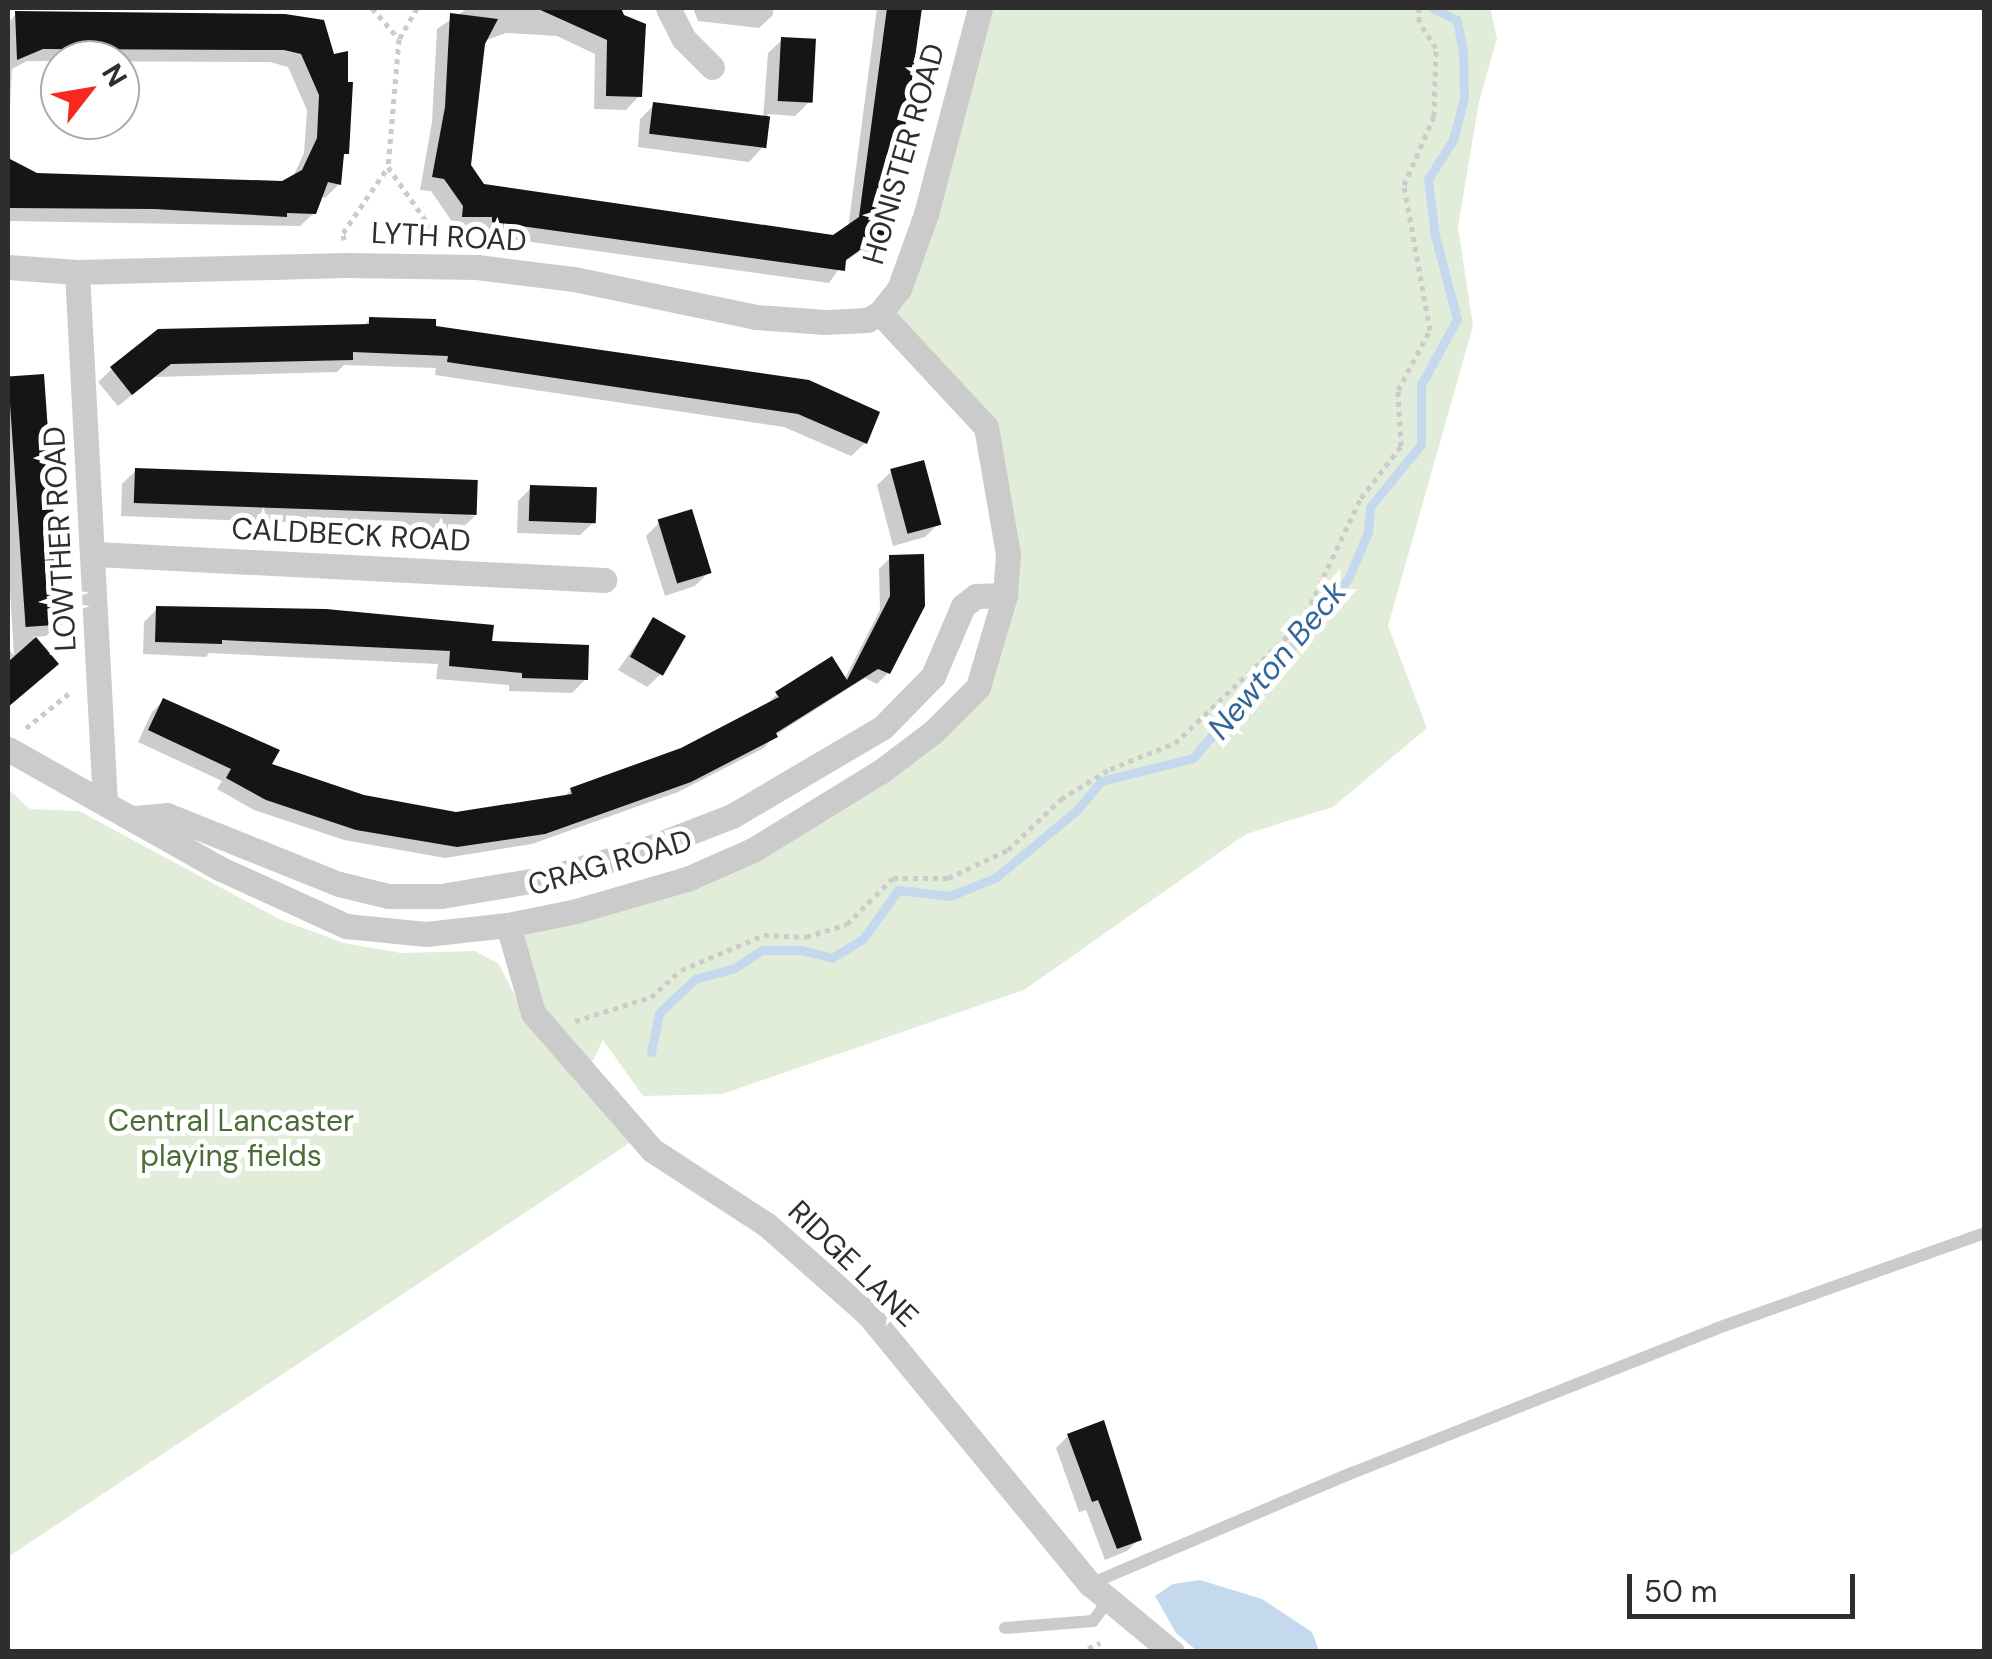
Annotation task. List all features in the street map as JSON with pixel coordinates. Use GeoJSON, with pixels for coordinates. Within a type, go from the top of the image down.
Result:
{"type":"FeatureCollection","features":[{"type":"Feature","properties":{"kind":"street"},"geometry":{"type":"LineString","coordinates":[[668,8],[684,38],[712,67]]}},
{"type":"Feature","properties":{"kind":"street","name":"HONISTER ROAD"},"geometry":{"type":"LineString","coordinates":[[880,313],[899,289],[926,214],[980,8]]}},
{"type":"Feature","properties":{"kind":"street","name":"LYTH ROAD"},"geometry":{"type":"LineString","coordinates":[[8,267],[77,272],[439,266],[574,279],[756,317],[848,323],[880,313]]}},
{"type":"Feature","properties":{"kind":"street","name":"LOWTHER ROAD"},"geometry":{"type":"LineString","coordinates":[[77,272],[95,554],[105,802]]}},
{"type":"Feature","properties":{"kind":"street","name":"CRAG ROAD"},"geometry":{"type":"LineString","coordinates":[[15,739],[105,802],[222,870],[346,926],[426,934],[508,925],[576,911],[687,879],[752,850],[880,772],[933,732],[978,687],[1004,595],[1008,554],[986,428],[880,313]]}},
{"type":"Feature","properties":{"kind":"street","name":"CALDBECK ROAD"},"geometry":{"type":"LineString","coordinates":[[95,554],[604,580]]}},
{"type":"Feature","properties":{"kind":"street","name":"CRAG ROAD"},"geometry":{"type":"LineString","coordinates":[[134,818],[167,815],[339,884],[388,896],[441,896],[548,878],[644,850],[732,816],[883,728],[933,676],[963,606],[976,596],[1004,595]]}},
{"type":"Feature","properties":{"kind":"street","name":"RIDGE LANE"},"geometry":{"type":"LineString","coordinates":[[508,925],[533,1013],[652,1150],[767,1225],[868,1314],[1100,1591],[1172,1652]]}},
{"type":"Feature","properties":{"kind":"lane"},"geometry":{"type":"LineString","coordinates":[[1005,1628],[1093,1621],[1100,1591],[1352,1473],[1696,1336],[1984,1233]]}},
{"type":"Feature","properties":{"kind":"path"},"geometry":{"type":"LineString","coordinates":[[372,8],[399,39]]}},
{"type":"Feature","properties":{"kind":"path"},"geometry":{"type":"LineString","coordinates":[[346,265],[343,233],[388,167],[399,39],[417,8]]}},
{"type":"Feature","properties":{"kind":"path"},"geometry":{"type":"LineString","coordinates":[[548,1030],[650,996],[680,970],[764,936],[806,938],[847,924],[893,878],[948,878],[1008,850],[1061,798],[1110,769],[1175,743],[1302,622],[1361,498],[1402,446],[1398,390],[1430,330],[1404,185],[1434,116],[1436,48],[1419,22],[1419,8]]}},
{"type":"Feature","properties":{"kind":"path"},"geometry":{"type":"LineString","coordinates":[[388,167],[438,234],[439,266]]}},
{"type":"Feature","properties":{"kind":"path"},"geometry":{"type":"LineString","coordinates":[[15,739],[100,670]]}},
{"type":"Feature","properties":{"kind":"green space"},"geometry":{"type":"Polygon","coordinates":[[[980,8],[1490,8],[1497,38],[1479,102],[1458,227],[1473,326],[1388,626],[1427,728],[1333,807],[1246,834],[1024,990],[722,1094],[643,1096],[603,1040],[586,1074],[533,1013],[508,925],[752,850],[978,687],[1005,595],[986,428],[880,313],[899,289],[980,8]]]}},
{"type":"Feature","properties":{"kind":"green space","name":"Central Lancaster playing fields"},"geometry":{"type":"Polygon","coordinates":[[[8,789],[30,809],[79,811],[279,919],[344,943],[401,953],[475,951],[499,964],[525,1016],[631,1142],[8,1557],[8,789]]]}},
{"type":"Feature","properties":{"kind":"water"},"geometry":{"type":"Polygon","coordinates":[[[1200,1580],[1262,1599],[1312,1632],[1319,1651],[1197,1651],[1176,1633],[1155,1596],[1173,1584],[1200,1580]]]}},
{"type":"Feature","properties":{"kind":"building"},"geometry":{"type":"Polygon","coordinates":[[[536,8],[621,8],[624,15],[646,24],[642,97],[606,96],[607,40],[536,8]]]}},
{"type":"Feature","properties":{"kind":"building"},"geometry":{"type":"Polygon","coordinates":[[[887,8],[922,8],[889,242],[874,240],[846,260],[845,271],[492,222],[492,217],[462,217],[463,206],[444,179],[432,177],[445,107],[450,13],[498,19],[485,44],[471,165],[484,184],[833,235],[859,217],[887,8]]]}},
{"type":"Feature","properties":{"kind":"building"},"geometry":{"type":"Polygon","coordinates":[[[15,11],[285,14],[324,20],[334,54],[348,51],[348,82],[353,82],[349,154],[344,154],[341,185],[328,182],[316,214],[287,213],[287,217],[155,209],[8,208],[8,158],[37,173],[282,181],[302,170],[317,138],[319,95],[301,54],[284,50],[140,49],[140,40],[40,40],[40,50],[17,60],[15,11]]]}},
{"type":"Feature","properties":{"kind":"building"},"geometry":{"type":"Polygon","coordinates":[[[781,37],[816,39],[813,103],[778,101],[781,37]]]}},
{"type":"Feature","properties":{"kind":"building"},"geometry":{"type":"Polygon","coordinates":[[[653,102],[770,116],[766,148],[649,134],[653,102]]]}},
{"type":"Feature","properties":{"kind":"building"},"geometry":{"type":"Polygon","coordinates":[[[369,317],[436,319],[436,326],[809,380],[880,412],[867,444],[798,414],[447,362],[448,356],[353,352],[353,360],[171,364],[132,395],[110,367],[158,329],[369,324],[369,317]]]}},
{"type":"Feature","properties":{"kind":"building"},"geometry":{"type":"Polygon","coordinates":[[[44,374],[62,624],[26,627],[8,377],[44,374]]]}},
{"type":"Feature","properties":{"kind":"building"},"geometry":{"type":"Polygon","coordinates":[[[924,460],[941,525],[908,534],[890,469],[924,460]]]}},
{"type":"Feature","properties":{"kind":"building"},"geometry":{"type":"Polygon","coordinates":[[[135,468],[478,480],[477,515],[134,503],[135,468]]]}},
{"type":"Feature","properties":{"kind":"building"},"geometry":{"type":"Polygon","coordinates":[[[530,485],[597,487],[596,523],[529,521],[530,485]]]}},
{"type":"Feature","properties":{"kind":"building"},"geometry":{"type":"Polygon","coordinates":[[[692,509],[712,573],[677,584],[658,520],[692,509]]]}},
{"type":"Feature","properties":{"kind":"building"},"geometry":{"type":"Polygon","coordinates":[[[924,554],[925,606],[890,674],[878,669],[776,733],[778,737],[691,782],[545,834],[457,847],[356,830],[266,800],[226,778],[231,769],[148,730],[163,698],[280,750],[272,764],[364,795],[456,812],[572,794],[570,788],[681,748],[779,697],[775,692],[832,656],[847,680],[890,596],[889,555],[924,554]]]}},
{"type":"Feature","properties":{"kind":"building"},"geometry":{"type":"Polygon","coordinates":[[[156,606],[326,609],[494,625],[492,641],[589,645],[588,680],[522,678],[522,673],[449,666],[450,651],[222,640],[222,644],[155,642],[156,606]]]}},
{"type":"Feature","properties":{"kind":"building"},"geometry":{"type":"Polygon","coordinates":[[[653,617],[686,636],[663,676],[630,657],[653,617]]]}},
{"type":"Feature","properties":{"kind":"building"},"geometry":{"type":"Polygon","coordinates":[[[36,637],[59,664],[8,707],[8,662],[36,637]]]}},
{"type":"Feature","properties":{"kind":"building"},"geometry":{"type":"Polygon","coordinates":[[[1104,1420],[1142,1540],[1117,1549],[1098,1500],[1092,1502],[1067,1434],[1104,1420]]]}},
{"type":"Feature","properties":{"kind":"waterway","name":"Newton Beck"},"geometry":{"type":"LineString","coordinates":[[651,1052],[659,1013],[695,979],[735,968],[762,950],[801,950],[832,958],[863,939],[898,890],[950,896],[995,878],[1076,811],[1101,781],[1193,758],[1262,676],[1318,621],[1349,577],[1368,532],[1370,507],[1421,444],[1421,385],[1457,319],[1435,236],[1428,179],[1453,140],[1464,98],[1463,52],[1457,20],[1432,8]]}}]}
